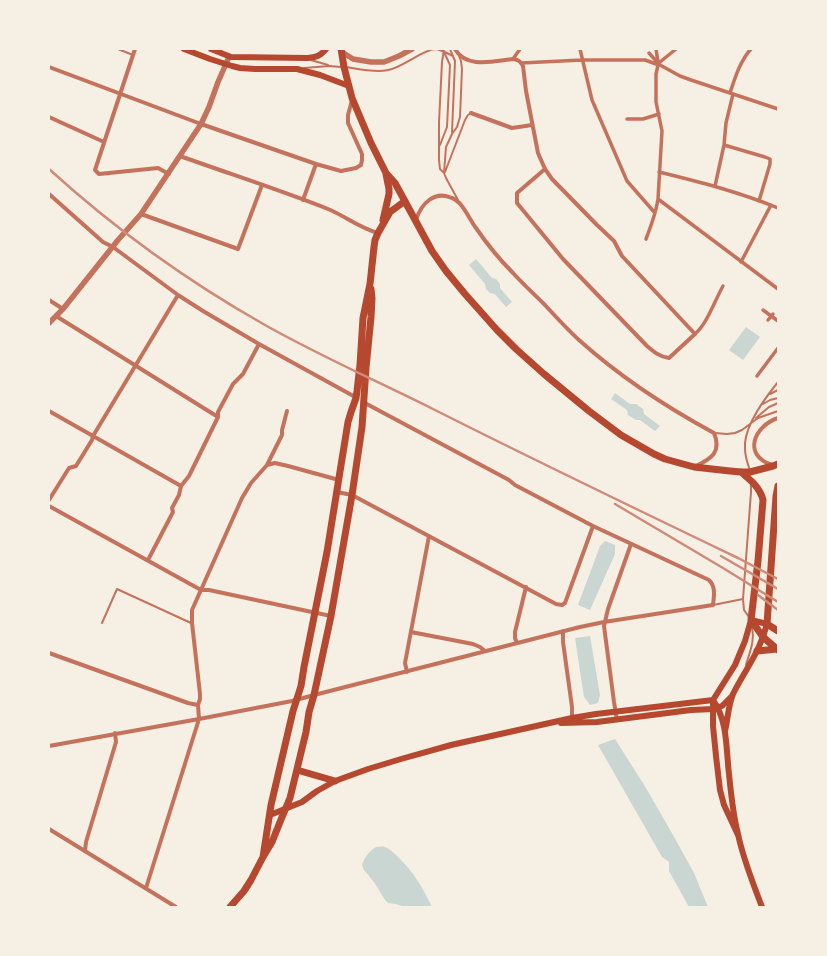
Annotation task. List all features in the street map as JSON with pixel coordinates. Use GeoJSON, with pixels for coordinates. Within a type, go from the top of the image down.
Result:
{"type":"FeatureCollection","features":[{"type":"Feature","properties":{"kind":"main road"},"geometry":{"type":"LineString","coordinates":[[184,49],[240,68],[297,69],[320,75],[348,86]]}},
{"type":"Feature","properties":{"kind":"main road"},"geometry":{"type":"LineString","coordinates":[[211,49],[229,57],[242,58],[316,57],[326,49]]}},
{"type":"Feature","properties":{"kind":"main road"},"geometry":{"type":"LineString","coordinates":[[341,51],[352,98],[371,143],[386,173],[395,183],[432,251],[455,283],[497,330],[544,374],[589,412],[621,435],[654,454],[665,459],[694,467],[741,472],[750,472],[776,465]]}},
{"type":"Feature","properties":{"kind":"main road"},"geometry":{"type":"LineString","coordinates":[[263,857],[273,796],[301,686],[337,492],[348,422],[356,398],[363,318],[370,284],[374,247],[389,194],[386,173]]}},
{"type":"Feature","properties":{"kind":"main road"},"geometry":{"type":"LineString","coordinates":[[380,230],[390,212],[405,201]]}},
{"type":"Feature","properties":{"kind":"main road"},"geometry":{"type":"LineString","coordinates":[[230,907],[251,880],[272,842],[290,798],[306,732],[309,712],[331,616],[362,427],[372,298],[370,284]]}},
{"type":"Feature","properties":{"kind":"main road"},"geometry":{"type":"LineString","coordinates":[[713,700],[734,665],[745,641],[751,620],[758,561],[762,500],[761,492],[758,488],[741,472]]}},
{"type":"Feature","properties":{"kind":"main road"},"geometry":{"type":"LineString","coordinates":[[725,731],[729,705],[733,694],[758,651],[767,624],[778,486]]}},
{"type":"Feature","properties":{"kind":"main road"},"geometry":{"type":"LineString","coordinates":[[751,620],[767,624],[778,631]]}},
{"type":"Feature","properties":{"kind":"main road"},"geometry":{"type":"LineString","coordinates":[[751,620],[763,637],[777,649]]}},
{"type":"Feature","properties":{"kind":"main road"},"geometry":{"type":"LineString","coordinates":[[758,651],[777,649]]}},
{"type":"Feature","properties":{"kind":"main road"},"geometry":{"type":"LineString","coordinates":[[270,815],[302,802],[335,780],[451,745],[550,723],[572,721],[598,722],[717,707],[733,694]]}},
{"type":"Feature","properties":{"kind":"main road"},"geometry":{"type":"LineString","coordinates":[[713,700],[717,707],[725,731],[732,806],[738,835],[745,860],[762,907]]}},
{"type":"Feature","properties":{"kind":"main road"},"geometry":{"type":"LineString","coordinates":[[572,721],[596,714],[713,700]]}},
{"type":"Feature","properties":{"kind":"main road"},"geometry":{"type":"LineString","coordinates":[[717,707],[713,721],[717,774],[722,800],[738,835]]}},
{"type":"Feature","properties":{"kind":"main road"},"geometry":{"type":"LineString","coordinates":[[696,710],[706,714],[713,721]]}},
{"type":"Feature","properties":{"kind":"main road"},"geometry":{"type":"LineString","coordinates":[[297,770],[335,780]]}},
{"type":"Feature","properties":{"kind":"street"},"geometry":{"type":"LineString","coordinates":[[135,49],[95,170],[99,174],[158,168],[169,174]]}},
{"type":"Feature","properties":{"kind":"street"},"geometry":{"type":"LineString","coordinates":[[341,51],[353,59],[371,62],[384,62],[392,60],[412,49]]}},
{"type":"Feature","properties":{"kind":"street"},"geometry":{"type":"LineString","coordinates":[[455,49],[458,54],[468,60],[476,62],[513,59],[519,60],[523,66],[526,91],[538,154],[545,169],[552,179],[614,241],[622,256],[695,334]]}},
{"type":"Feature","properties":{"kind":"street"},"geometry":{"type":"LineString","coordinates":[[513,59],[520,49]]}},
{"type":"Feature","properties":{"kind":"street"},"geometry":{"type":"LineString","coordinates":[[580,49],[592,100],[627,181],[655,213]]}},
{"type":"Feature","properties":{"kind":"street"},"geometry":{"type":"LineString","coordinates":[[646,239],[657,206],[662,131],[656,102],[655,88],[658,63],[656,49]]}},
{"type":"Feature","properties":{"kind":"street"},"geometry":{"type":"LineString","coordinates":[[658,63],[676,49]]}},
{"type":"Feature","properties":{"kind":"street"},"geometry":{"type":"LineString","coordinates":[[715,186],[724,146],[726,123],[738,71],[747,53],[751,49]]}},
{"type":"Feature","properties":{"kind":"street"},"geometry":{"type":"LineString","coordinates":[[650,53],[658,63]]}},
{"type":"Feature","properties":{"kind":"street"},"geometry":{"type":"LineString","coordinates":[[49,322],[63,308],[141,214],[169,174],[201,124],[229,57]]}},
{"type":"Feature","properties":{"kind":"street"},"geometry":{"type":"LineString","coordinates":[[521,63],[582,60],[645,60],[658,63],[680,76],[778,109]]}},
{"type":"Feature","properties":{"kind":"street"},"geometry":{"type":"LineString","coordinates":[[49,67],[201,124],[316,164],[341,171],[356,168],[361,165],[362,162],[362,154],[348,123],[348,115],[352,98]]}},
{"type":"Feature","properties":{"kind":"street"},"geometry":{"type":"LineString","coordinates":[[471,113],[512,128],[532,125]]}},
{"type":"Feature","properties":{"kind":"street"},"geometry":{"type":"LineString","coordinates":[[626,119],[643,119],[659,114]]}},
{"type":"Feature","properties":{"kind":"street"},"geometry":{"type":"LineString","coordinates":[[49,117],[104,142]]}},
{"type":"Feature","properties":{"kind":"street"},"geometry":{"type":"LineString","coordinates":[[604,127],[609,125]]}},
{"type":"Feature","properties":{"kind":"street"},"geometry":{"type":"LineString","coordinates":[[724,146],[770,159],[760,200]]}},
{"type":"Feature","properties":{"kind":"street"},"geometry":{"type":"LineString","coordinates":[[180,156],[330,210],[370,230],[380,230]]}},
{"type":"Feature","properties":{"kind":"street"},"geometry":{"type":"LineString","coordinates":[[303,200],[316,164]]}},
{"type":"Feature","properties":{"kind":"street"},"geometry":{"type":"LineString","coordinates":[[545,169],[517,193],[517,203],[563,259],[647,346],[657,354],[664,358],[669,358],[700,329],[723,286]]}},
{"type":"Feature","properties":{"kind":"street"},"geometry":{"type":"LineString","coordinates":[[659,172],[715,186],[760,200],[778,208]]}},
{"type":"Feature","properties":{"kind":"street"},"geometry":{"type":"LineString","coordinates":[[141,214],[238,249],[262,185]]}},
{"type":"Feature","properties":{"kind":"street"},"geometry":{"type":"LineString","coordinates":[[49,194],[103,242],[113,247],[178,295],[259,344],[593,526],[709,580],[713,583],[714,588],[713,604],[604,622],[563,631],[280,704],[49,746]]}},
{"type":"Feature","properties":{"kind":"street"},"geometry":{"type":"LineString","coordinates":[[416,220],[423,205],[430,199],[437,196],[445,195],[459,202],[492,250],[511,272],[598,357],[660,401],[714,433],[717,440],[714,453],[708,460],[694,467]]}},
{"type":"Feature","properties":{"kind":"street"},"geometry":{"type":"LineString","coordinates":[[658,199],[778,289]]}},
{"type":"Feature","properties":{"kind":"street"},"geometry":{"type":"LineString","coordinates":[[740,261],[772,205]]}},
{"type":"Feature","properties":{"kind":"street"},"geometry":{"type":"LineString","coordinates":[[49,500],[69,468],[76,466],[178,295]]}},
{"type":"Feature","properties":{"kind":"street"},"geometry":{"type":"LineString","coordinates":[[49,300],[63,308]]}},
{"type":"Feature","properties":{"kind":"street"},"geometry":{"type":"LineString","coordinates":[[763,310],[772,315],[778,321]]}},
{"type":"Feature","properties":{"kind":"street"},"geometry":{"type":"LineString","coordinates":[[768,320],[772,315]]}},
{"type":"Feature","properties":{"kind":"street"},"geometry":{"type":"LineString","coordinates":[[56,316],[218,417]]}},
{"type":"Feature","properties":{"kind":"street"},"geometry":{"type":"LineString","coordinates":[[148,560],[174,512],[172,508],[179,495],[181,486],[189,476],[218,417],[218,412],[233,384],[243,374],[259,344]]}},
{"type":"Feature","properties":{"kind":"street"},"geometry":{"type":"LineString","coordinates":[[757,376],[778,348]]}},
{"type":"Feature","properties":{"kind":"street"},"geometry":{"type":"LineString","coordinates":[[49,411],[181,486]]}},
{"type":"Feature","properties":{"kind":"street"},"geometry":{"type":"LineString","coordinates":[[146,888],[199,719],[198,705],[200,694],[192,624],[192,610],[242,498],[251,483],[267,465],[282,435],[282,430],[288,411]]}},
{"type":"Feature","properties":{"kind":"street"},"geometry":{"type":"LineString","coordinates":[[776,465],[768,464],[759,459],[754,452],[754,445],[761,429],[769,422],[778,418]]}},
{"type":"Feature","properties":{"kind":"street"},"geometry":{"type":"LineString","coordinates":[[267,465],[275,463],[282,464],[339,480]]}},
{"type":"Feature","properties":{"kind":"street"},"geometry":{"type":"LineString","coordinates":[[337,492],[352,495],[556,604],[562,605],[565,603],[593,526]]}},
{"type":"Feature","properties":{"kind":"street"},"geometry":{"type":"LineString","coordinates":[[49,506],[201,590],[209,590],[331,616]]}},
{"type":"Feature","properties":{"kind":"street"},"geometry":{"type":"LineString","coordinates":[[406,672],[405,664],[429,536]]}},
{"type":"Feature","properties":{"kind":"street"},"geometry":{"type":"LineString","coordinates":[[617,720],[604,622],[631,544]]}},
{"type":"Feature","properties":{"kind":"street"},"geometry":{"type":"LineString","coordinates":[[517,643],[515,632],[526,587]]}},
{"type":"Feature","properties":{"kind":"street"},"geometry":{"type":"LineString","coordinates":[[563,631],[562,642],[572,707],[572,721]]}},
{"type":"Feature","properties":{"kind":"street"},"geometry":{"type":"LineString","coordinates":[[411,632],[473,644],[486,651]]}},
{"type":"Feature","properties":{"kind":"street"},"geometry":{"type":"LineString","coordinates":[[49,653],[198,705]]}},
{"type":"Feature","properties":{"kind":"street"},"geometry":{"type":"LineString","coordinates":[[85,850],[86,842],[116,742],[115,733]]}},
{"type":"Feature","properties":{"kind":"street"},"geometry":{"type":"LineString","coordinates":[[49,829],[176,907]]}},
{"type":"Feature","properties":{"kind":"lane"},"geometry":{"type":"LineString","coordinates":[[118,49],[133,55]]}},
{"type":"Feature","properties":{"kind":"lane"},"geometry":{"type":"LineString","coordinates":[[450,49],[455,61],[452,134]]}},
{"type":"Feature","properties":{"kind":"lane"},"geometry":{"type":"LineString","coordinates":[[297,69],[329,66],[379,71],[389,70],[401,66],[429,50],[444,50],[453,56]]}},
{"type":"Feature","properties":{"kind":"lane"},"geometry":{"type":"LineString","coordinates":[[444,50],[442,62],[439,160],[440,169],[444,173],[459,202]]}},
{"type":"Feature","properties":{"kind":"lane"},"geometry":{"type":"LineString","coordinates":[[439,147],[447,127],[450,65],[444,50]]}},
{"type":"Feature","properties":{"kind":"lane"},"geometry":{"type":"LineString","coordinates":[[444,173],[446,147],[457,127],[460,117],[462,69],[458,54]]}},
{"type":"Feature","properties":{"kind":"lane"},"geometry":{"type":"LineString","coordinates":[[305,58],[329,66]]}},
{"type":"Feature","properties":{"kind":"lane"},"geometry":{"type":"LineString","coordinates":[[444,173],[465,120],[471,113]]}},
{"type":"Feature","properties":{"kind":"lane"},"geometry":{"type":"LineString","coordinates":[[744,675],[754,642],[751,620],[744,610],[743,599],[751,492],[750,472],[744,450],[745,439],[761,406],[777,384]]}},
{"type":"Feature","properties":{"kind":"lane"},"geometry":{"type":"LineString","coordinates":[[769,394],[778,390]]}},
{"type":"Feature","properties":{"kind":"lane"},"geometry":{"type":"LineString","coordinates":[[761,406],[766,402],[778,398]]}},
{"type":"Feature","properties":{"kind":"lane"},"geometry":{"type":"LineString","coordinates":[[751,424],[764,410],[778,403]]}},
{"type":"Feature","properties":{"kind":"lane"},"geometry":{"type":"LineString","coordinates":[[714,433],[735,433],[742,430],[758,418],[778,411]]}},
{"type":"Feature","properties":{"kind":"lane"},"geometry":{"type":"LineString","coordinates":[[102,623],[117,589],[192,624]]}},
{"type":"Feature","properties":{"kind":"lane"},"geometry":{"type":"LineString","coordinates":[[713,604],[743,599]]}},
{"type":"Feature","properties":{"kind":"shaded area"},"geometry":{"type":"Polygon","coordinates":[[[476,259],[492,278],[496,279],[500,284],[500,288],[512,302],[506,307],[495,294],[490,293],[486,289],[485,284],[469,265],[476,259]]]}},
{"type":"Feature","properties":{"kind":"shaded area"},"geometry":{"type":"Polygon","coordinates":[[[746,327],[760,337],[743,360],[729,350],[746,327]]]}},
{"type":"Feature","properties":{"kind":"shaded area"},"geometry":{"type":"Polygon","coordinates":[[[615,393],[630,404],[636,404],[643,409],[644,414],[660,426],[655,431],[640,420],[636,420],[628,415],[627,410],[611,399],[615,393]]]}},
{"type":"Feature","properties":{"kind":"shaded area"},"geometry":{"type":"Polygon","coordinates":[[[605,541],[615,545],[615,554],[590,610],[578,605],[600,546],[605,541]]]}},
{"type":"Feature","properties":{"kind":"shaded area"},"geometry":{"type":"Polygon","coordinates":[[[590,636],[600,695],[598,703],[590,705],[584,697],[575,638],[590,636]]]}},
{"type":"Feature","properties":{"kind":"shaded area"},"geometry":{"type":"Polygon","coordinates":[[[615,739],[673,835],[694,873],[708,907],[689,907],[669,871],[669,862],[662,857],[598,745],[615,739]]]}},
{"type":"Feature","properties":{"kind":"shaded area"},"geometry":{"type":"Polygon","coordinates":[[[376,847],[387,848],[403,862],[417,880],[432,907],[405,907],[388,903],[385,900],[362,865],[367,855],[376,847]]]}},
{"type":"Feature","properties":{"kind":"railway"},"geometry":{"type":"LineString","coordinates":[[49,169],[74,191],[152,253],[236,308],[265,325],[328,358],[738,558],[778,579]]}},
{"type":"Feature","properties":{"kind":"railway"},"geometry":{"type":"LineString","coordinates":[[615,504],[778,602]]}},
{"type":"Feature","properties":{"kind":"railway"},"geometry":{"type":"LineString","coordinates":[[721,556],[778,589]]}},
{"type":"Feature","properties":{"kind":"railway"},"geometry":{"type":"LineString","coordinates":[[758,595],[778,610]]}}]}
